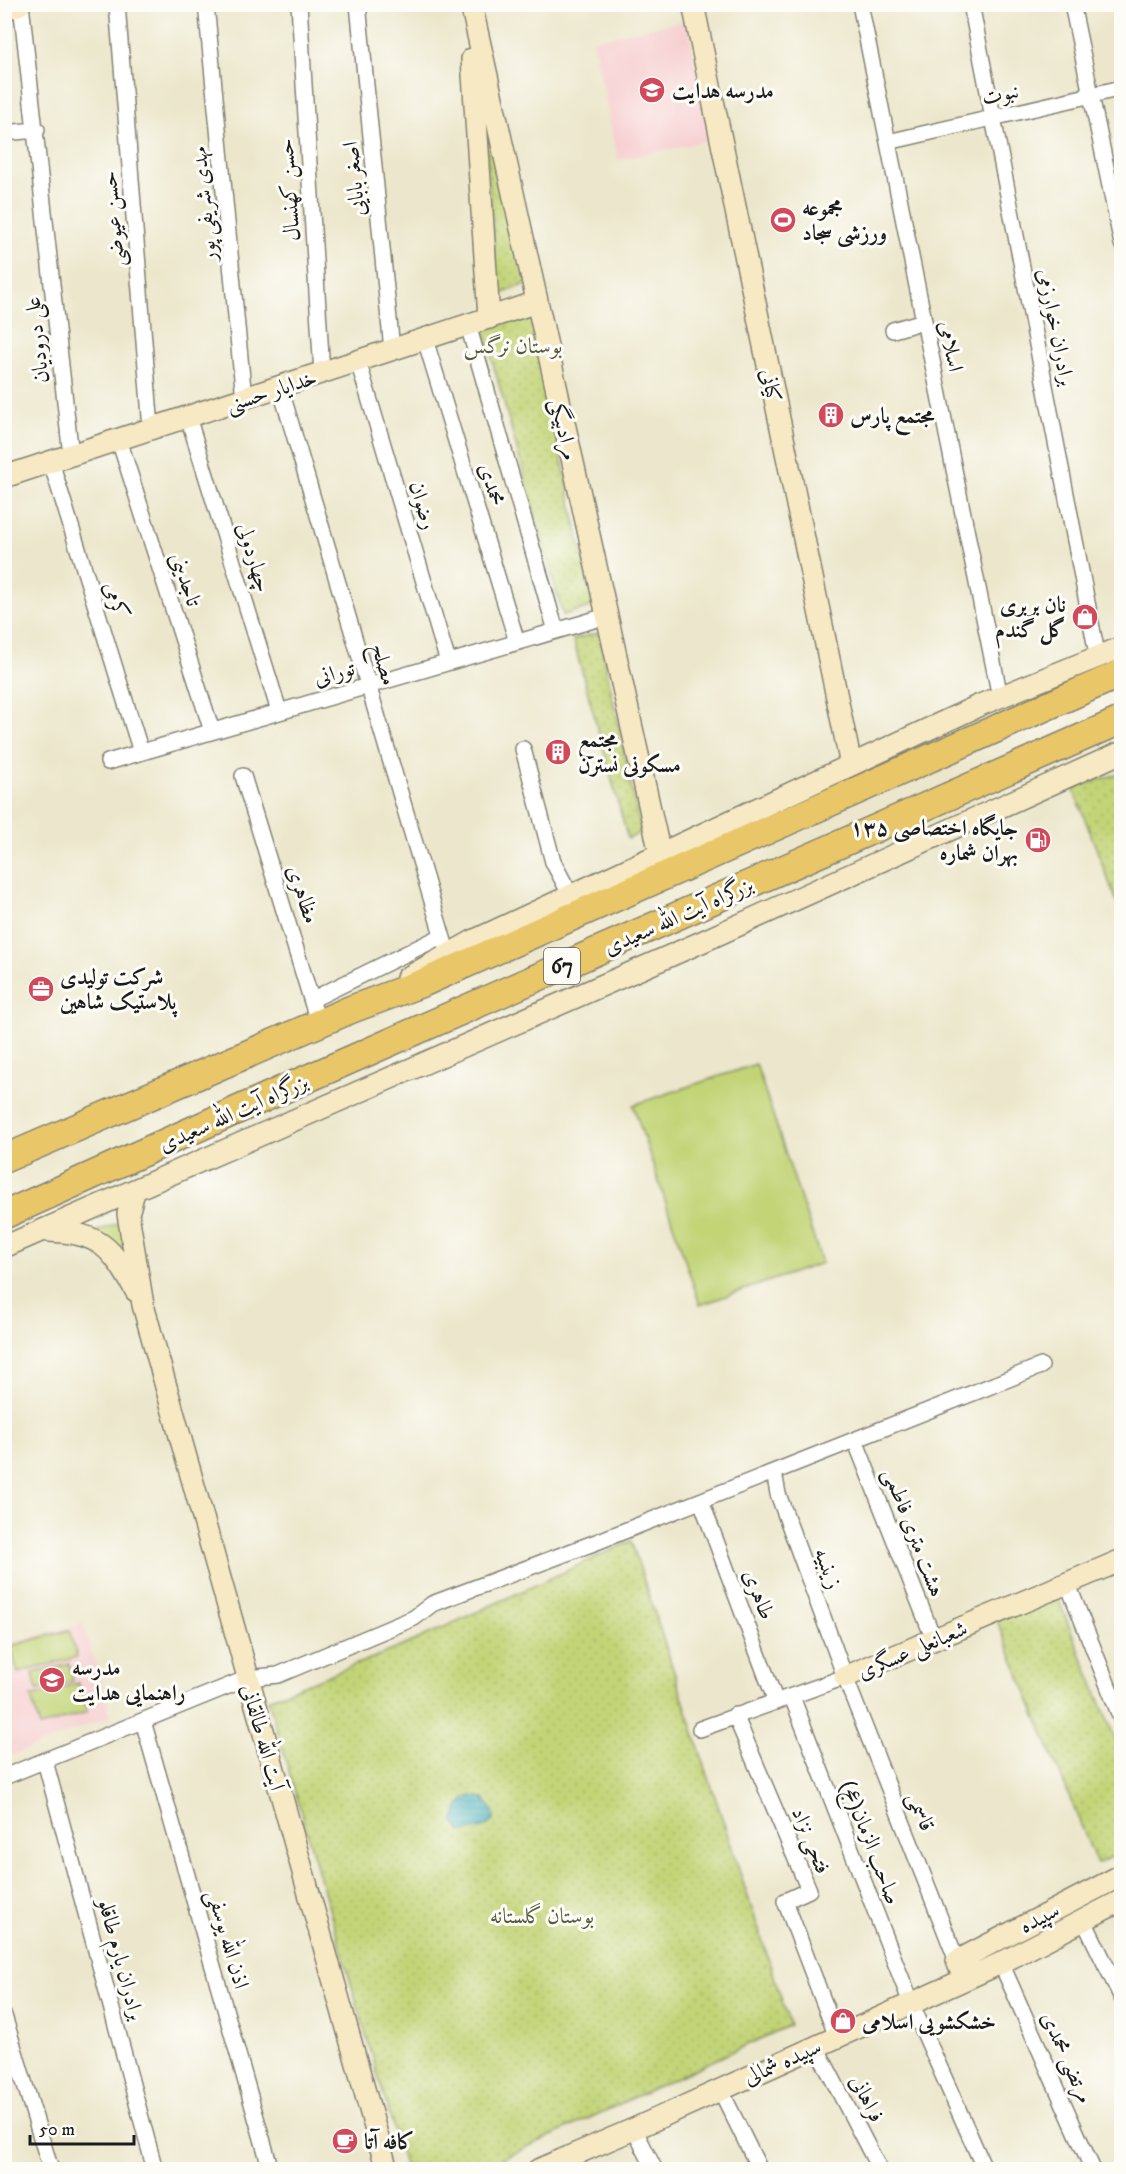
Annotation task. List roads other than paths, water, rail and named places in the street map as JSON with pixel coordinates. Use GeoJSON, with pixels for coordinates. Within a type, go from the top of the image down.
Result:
{"type":"FeatureCollection","features":[{"type":"Feature","properties":{"kind":"highway","name":"بزرگراه آیت الله سعیدی"},"geometry":{"type":"LineString","coordinates":[[4,1159],[316,1012],[352,1009],[425,982],[1122,673]]}},
{"type":"Feature","properties":{"kind":"highway","name":"بزرگراه آیت الله سعیدی"},"geometry":{"type":"LineString","coordinates":[[4,1215],[293,1084],[1122,720]]}},
{"type":"Feature","properties":{"kind":"main road"},"geometry":{"type":"LineString","coordinates":[[4,10],[20,4]]}},
{"type":"Feature","properties":{"kind":"main road","name":"مرادبیگی"},"geometry":{"type":"LineString","coordinates":[[470,4],[660,854]]}},
{"type":"Feature","properties":{"kind":"main road","name":"مرادبیگی"},"geometry":{"type":"LineString","coordinates":[[470,4],[489,318]]}},
{"type":"Feature","properties":{"kind":"main road","name":"کیانی"},"geometry":{"type":"LineString","coordinates":[[693,4],[851,765]]}},
{"type":"Feature","properties":{"kind":"main road","name":"خدایار حسنی"},"geometry":{"type":"LineString","coordinates":[[4,477],[537,302]]}},
{"type":"Feature","properties":{"kind":"main road"},"geometry":{"type":"LineString","coordinates":[[352,1009],[445,945],[571,896],[1000,697],[1098,659],[1122,647]]}},
{"type":"Feature","properties":{"kind":"main road"},"geometry":{"type":"LineString","coordinates":[[4,1247],[134,1192],[331,1102],[697,944],[1119,754]]}},
{"type":"Feature","properties":{"kind":"main road","name":"آیت الله طالقانی"},"geometry":{"type":"LineString","coordinates":[[134,1192],[128,1214],[144,1305],[387,2169]]}},
{"type":"Feature","properties":{"kind":"main road","name":"آیت الله طالقانی"},"geometry":{"type":"LineString","coordinates":[[42,1231],[73,1232],[101,1242],[124,1268],[144,1305]]}},
{"type":"Feature","properties":{"kind":"main road","name":"شعبانعلی عسگری"},"geometry":{"type":"LineString","coordinates":[[845,1677],[1122,1560]]}},
{"type":"Feature","properties":{"kind":"main road","name":"سپیده"},"geometry":{"type":"LineString","coordinates":[[960,1970],[1122,1875]]}},
{"type":"Feature","properties":{"kind":"main road","name":"سپیده شمالی"},"geometry":{"type":"LineString","coordinates":[[542,2169],[911,2003],[960,1970],[1000,1963],[1122,1900]]}},
{"type":"Feature","properties":{"kind":"street","name":"علی درودیان"},"geometry":{"type":"LineString","coordinates":[[20,4],[37,130],[71,456]]}},
{"type":"Feature","properties":{"kind":"street","name":"حسن عیوضی"},"geometry":{"type":"LineString","coordinates":[[117,4],[151,429]]}},
{"type":"Feature","properties":{"kind":"street","name":"مهدی شریفی پور"},"geometry":{"type":"LineString","coordinates":[[206,4],[244,399]]}},
{"type":"Feature","properties":{"kind":"street","name":"حسن کهنسال"},"geometry":{"type":"LineString","coordinates":[[299,4],[322,373]]}},
{"type":"Feature","properties":{"kind":"street","name":"اصغر بابایی"},"geometry":{"type":"LineString","coordinates":[[358,4],[392,350]]}},
{"type":"Feature","properties":{"kind":"street","name":"اسلامی"},"geometry":{"type":"LineString","coordinates":[[860,4],[1000,697]]}},
{"type":"Feature","properties":{"kind":"street","name":"برادران خوارزمی"},"geometry":{"type":"LineString","coordinates":[[971,4],[1098,659]]}},
{"type":"Feature","properties":{"kind":"street"},"geometry":{"type":"LineString","coordinates":[[1072,4],[1122,244]]}},
{"type":"Feature","properties":{"kind":"street","name":"نبوت"},"geometry":{"type":"LineString","coordinates":[[888,142],[1122,88]]}},
{"type":"Feature","properties":{"kind":"street"},"geometry":{"type":"LineString","coordinates":[[4,133],[37,130]]}},
{"type":"Feature","properties":{"kind":"street"},"geometry":{"type":"LineString","coordinates":[[893,330],[924,321]]}},
{"type":"Feature","properties":{"kind":"street"},"geometry":{"type":"LineString","coordinates":[[468,325],[556,631]]}},
{"type":"Feature","properties":{"kind":"street","name":"محمدی"},"geometry":{"type":"LineString","coordinates":[[425,339],[517,642]]}},
{"type":"Feature","properties":{"kind":"street","name":"رضوان"},"geometry":{"type":"LineString","coordinates":[[357,361],[448,662]]}},
{"type":"Feature","properties":{"kind":"street","name":"مصلح"},"geometry":{"type":"LineString","coordinates":[[280,387],[445,945]]}},
{"type":"Feature","properties":{"kind":"street","name":"چهاردولی"},"geometry":{"type":"LineString","coordinates":[[188,417],[279,711]]}},
{"type":"Feature","properties":{"kind":"street","name":"تاجدینی"},"geometry":{"type":"LineString","coordinates":[[119,440],[212,731]]}},
{"type":"Feature","properties":{"kind":"street","name":"کرمی"},"geometry":{"type":"LineString","coordinates":[[51,462],[141,752]]}},
{"type":"Feature","properties":{"kind":"street","name":"تورانی"},"geometry":{"type":"LineString","coordinates":[[108,762],[607,616]]}},
{"type":"Feature","properties":{"kind":"street"},"geometry":{"type":"LineString","coordinates":[[523,749],[553,862],[571,896]]}},
{"type":"Feature","properties":{"kind":"street","name":"مظاهری"},"geometry":{"type":"LineString","coordinates":[[243,776],[316,1012]]}},
{"type":"Feature","properties":{"kind":"street"},"geometry":{"type":"LineString","coordinates":[[316,1012],[445,945]]}},
{"type":"Feature","properties":{"kind":"street"},"geometry":{"type":"LineString","coordinates":[[4,1777],[248,1678],[278,1675],[414,1618],[432,1604],[701,1501],[1041,1366]]}},
{"type":"Feature","properties":{"kind":"street","name":"هشت متری فاطمی"},"geometry":{"type":"LineString","coordinates":[[855,1440],[934,1640]]}},
{"type":"Feature","properties":{"kind":"street","name":"زینبیه"},"geometry":{"type":"LineString","coordinates":[[774,1472],[778,1494],[845,1677]]}},
{"type":"Feature","properties":{"kind":"street","name":"طاهری"},"geometry":{"type":"LineString","coordinates":[[701,1501],[776,1702]]}},
{"type":"Feature","properties":{"kind":"street"},"geometry":{"type":"LineString","coordinates":[[1067,1582],[1122,1721]]}},
{"type":"Feature","properties":{"kind":"street","name":"شعبانعلی عسگری"},"geometry":{"type":"LineString","coordinates":[[700,1730],[735,1715],[845,1677]]}},
{"type":"Feature","properties":{"kind":"street","name":"قاسمی"},"geometry":{"type":"LineString","coordinates":[[845,1677],[960,1970]]}},
{"type":"Feature","properties":{"kind":"street","name":"صاحب الزمان(عج)"},"geometry":{"type":"LineString","coordinates":[[792,1697],[911,2003],[985,2169]]}},
{"type":"Feature","properties":{"kind":"street","name":"فتحی نزاد"},"geometry":{"type":"LineString","coordinates":[[735,1715],[809,1890],[785,1901],[837,2037]]}},
{"type":"Feature","properties":{"kind":"street","name":"اذن الله یوسفی"},"geometry":{"type":"LineString","coordinates":[[143,1721],[272,2169]]}},
{"type":"Feature","properties":{"kind":"street","name":"برادران یارم طاقلو"},"geometry":{"type":"LineString","coordinates":[[45,1761],[155,2169]]}},
{"type":"Feature","properties":{"kind":"street"},"geometry":{"type":"LineString","coordinates":[[1083,1919],[1122,1998]]}},
{"type":"Feature","properties":{"kind":"street","name":"مرتضی محمدی"},"geometry":{"type":"LineString","coordinates":[[1000,1963],[1094,2169]]}},
{"type":"Feature","properties":{"kind":"street"},"geometry":{"type":"LineString","coordinates":[[4,2016],[51,2169]]}},
{"type":"Feature","properties":{"kind":"street","name":"فراهانی"},"geometry":{"type":"LineString","coordinates":[[816,2047],[880,2169]]}},
{"type":"Feature","properties":{"kind":"street"},"geometry":{"type":"LineString","coordinates":[[720,2089],[760,2169]]}},
{"type":"Feature","properties":{"kind":"street"},"geometry":{"type":"LineString","coordinates":[[634,2129],[656,2169]]}},
{"type":"Feature","properties":{"kind":"water"},"geometry":{"type":"Polygon","coordinates":[[[471,1796],[483,1798],[493,1810],[494,1820],[484,1828],[461,1832],[454,1822],[456,1814],[461,1804],[471,1796]]]}},
{"type":"Feature","properties":{"kind":"place","name":"مدرسه هدایت"},"geometry":{"type":"Point","coordinates":[652,90]}},
{"type":"Feature","properties":{"kind":"place","name":"مجموعه ورزشی سجاد"},"geometry":{"type":"Point","coordinates":[783,220]}},
{"type":"Feature","properties":{"kind":"place","name":"مجتمع پارس"},"geometry":{"type":"Point","coordinates":[831,415]}},
{"type":"Feature","properties":{"kind":"place","name":"نان بربری گل گندم"},"geometry":{"type":"Point","coordinates":[1085,617]}},
{"type":"Feature","properties":{"kind":"place","name":"مجتمع مسکونی نسترن"},"geometry":{"type":"Point","coordinates":[558,752]}},
{"type":"Feature","properties":{"kind":"place","name":"۱۳۵ جایگاه اختصاصی بهران شماره"},"geometry":{"type":"Point","coordinates":[1038,840]}},
{"type":"Feature","properties":{"kind":"place","name":"شرکت تولیدی پلاستیک شاهین"},"geometry":{"type":"Point","coordinates":[41,989]}},
{"type":"Feature","properties":{"kind":"place","name":"مدرسه راهنمایی هدایت"},"geometry":{"type":"Point","coordinates":[52,1680]}},
{"type":"Feature","properties":{"kind":"place","name":"خشکشویی اسلامی"},"geometry":{"type":"Point","coordinates":[843,2021]}},
{"type":"Feature","properties":{"kind":"place","name":"کافه آتا"},"geometry":{"type":"Point","coordinates":[345,2141]}},
{"type":"Feature","properties":{"kind":"park label","name":"بوستان نرگس"},"geometry":{"type":"Point","coordinates":[513,345]}},
{"type":"Feature","properties":{"kind":"park label","name":"بوستان گلستانه"},"geometry":{"type":"Point","coordinates":[542,1915]}}]}
